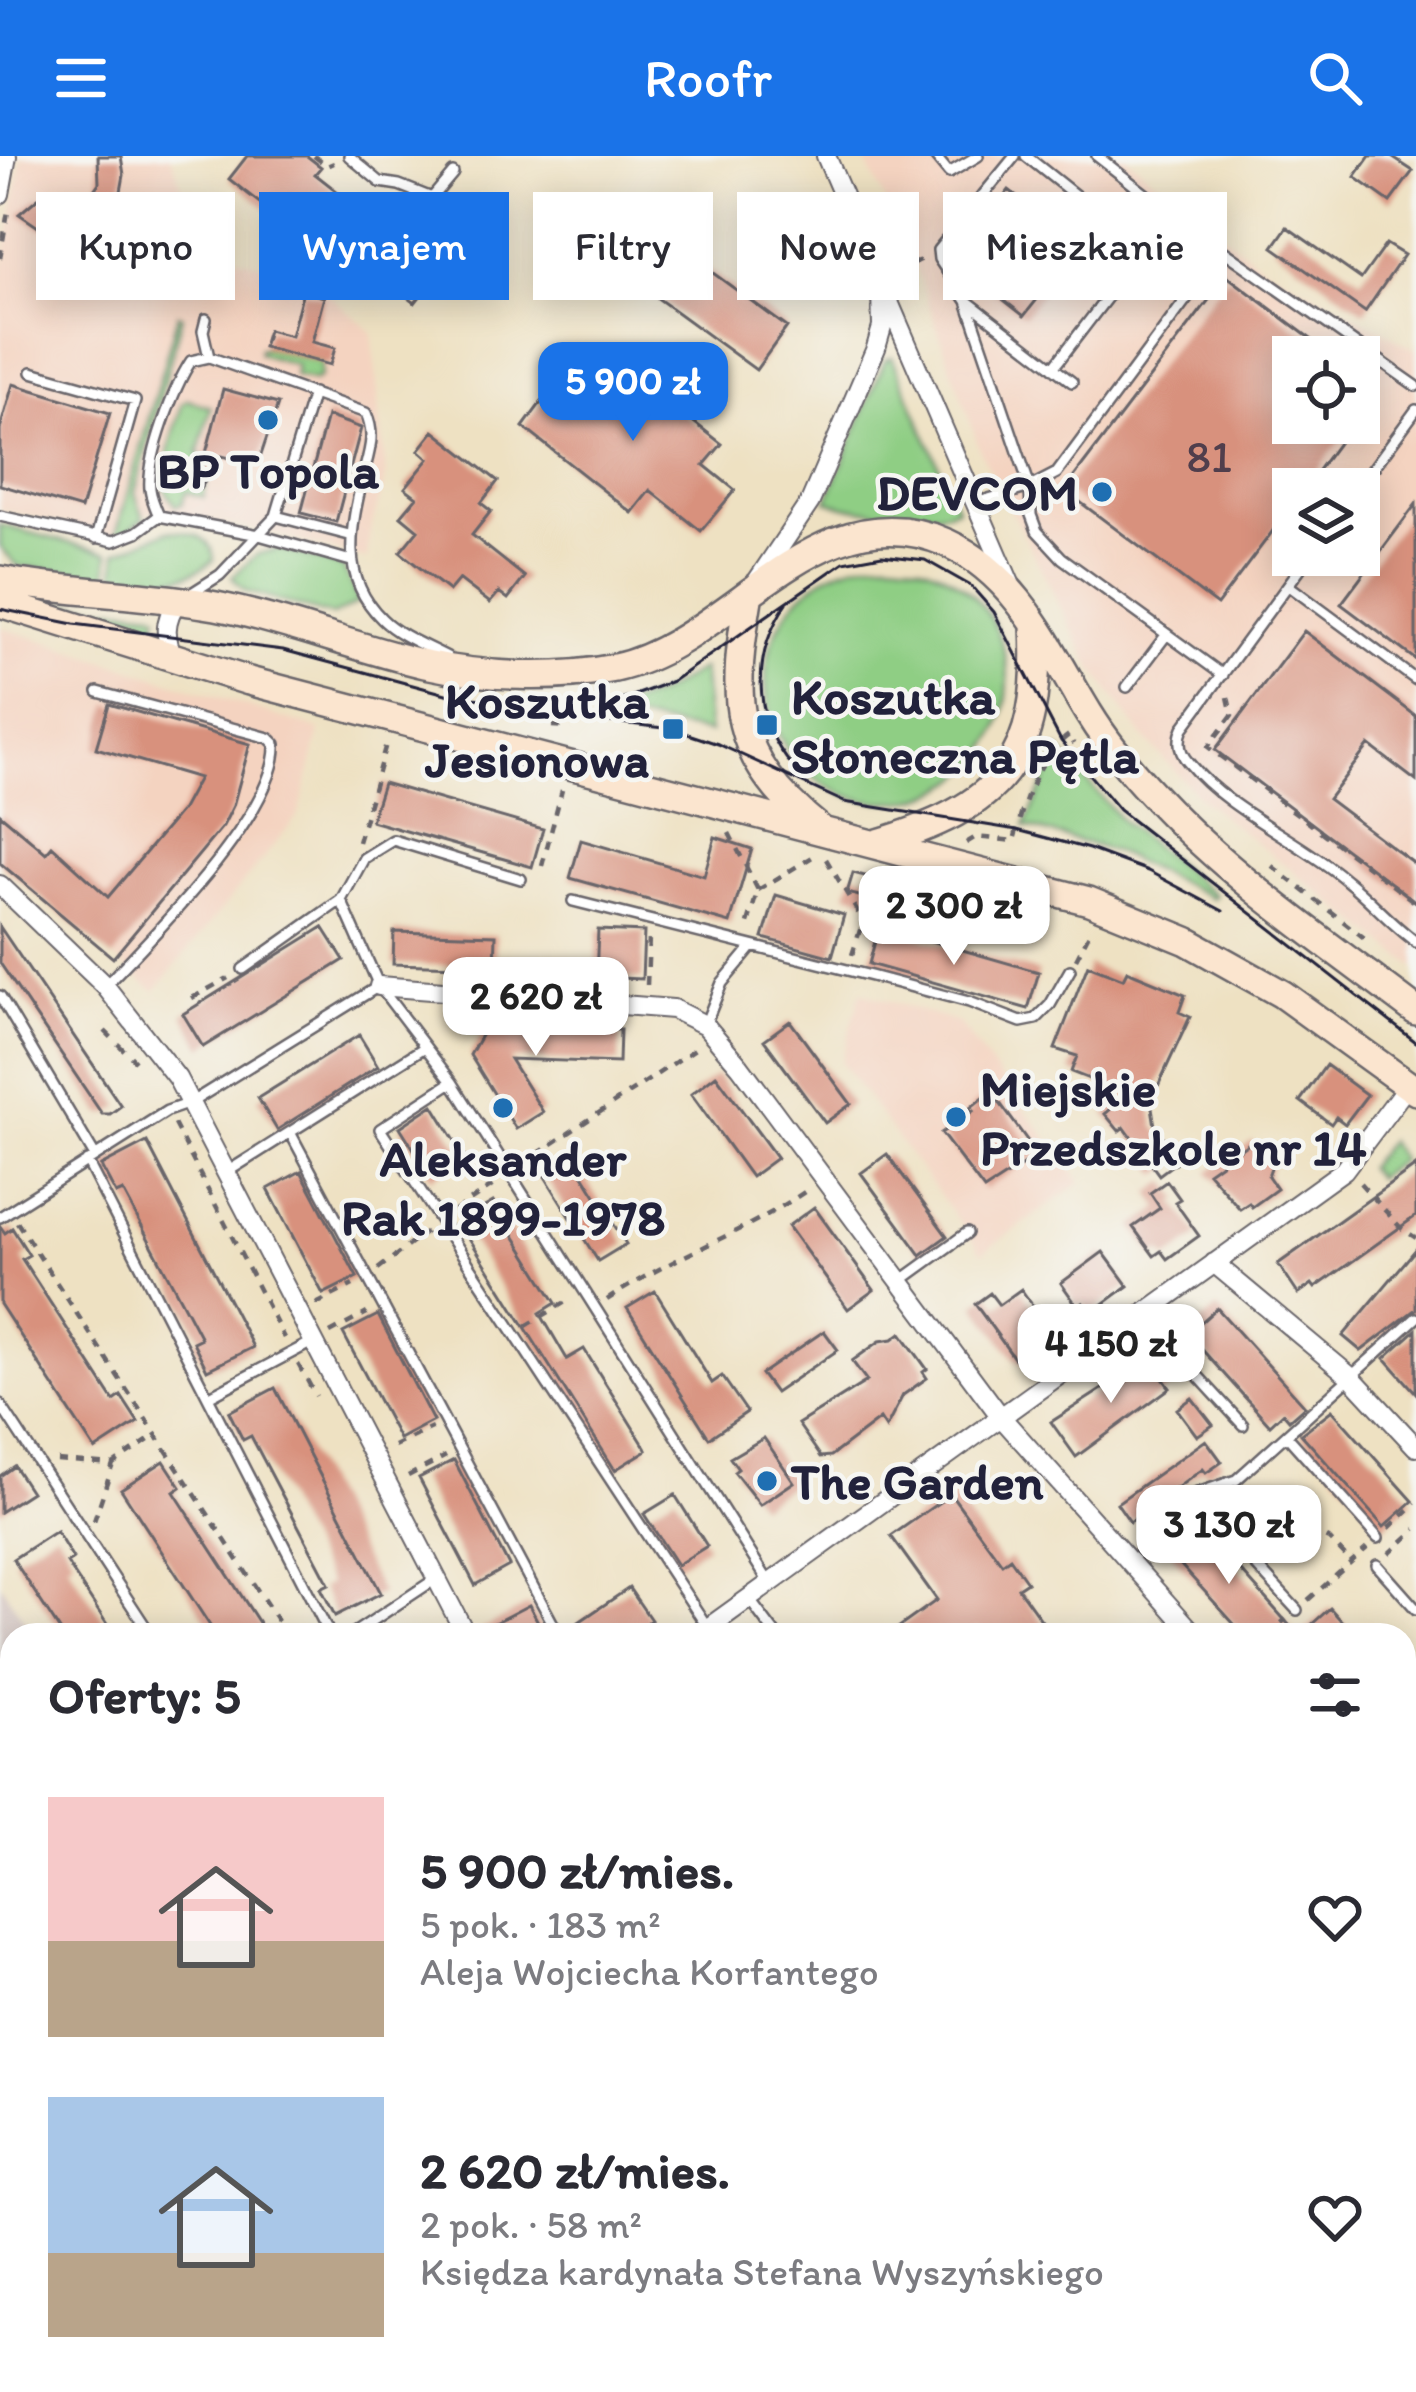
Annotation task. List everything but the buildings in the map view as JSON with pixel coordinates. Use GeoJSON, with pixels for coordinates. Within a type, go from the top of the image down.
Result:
{"type":"FeatureCollection","features":[{"type":"Feature","properties":{"kind":"main road"},"geometry":{"type":"LineString","coordinates":[[0,580],[267,618],[427,664],[555,674],[616,668],[656,653],[821,545],[860,533],[902,530],[952,545],[1015,593],[1119,756],[1190,832],[1416,1011]]}},
{"type":"Feature","properties":{"kind":"main road"},"geometry":{"type":"LineString","coordinates":[[749,592],[736,672],[744,731],[776,787],[822,849]]}},
{"type":"Feature","properties":{"kind":"main road"},"geometry":{"type":"LineString","coordinates":[[0,603],[173,659],[822,849],[871,845],[967,809],[1016,759],[1028,736],[1034,694],[1034,623]]}},
{"type":"Feature","properties":{"kind":"main road"},"geometry":{"type":"LineString","coordinates":[[871,845],[1089,902],[1187,941],[1282,994],[1412,1088]]}},
{"type":"Feature","properties":{"kind":"street"},"geometry":{"type":"LineString","coordinates":[[0,190],[7,156]]}},
{"type":"Feature","properties":{"kind":"street"},"geometry":{"type":"LineString","coordinates":[[826,156],[841,192]]}},
{"type":"Feature","properties":{"kind":"street"},"geometry":{"type":"LineString","coordinates":[[749,592],[809,502],[876,347],[882,327],[881,300]]}},
{"type":"Feature","properties":{"kind":"street"},"geometry":{"type":"LineString","coordinates":[[886,300],[1015,593]]}},
{"type":"Feature","properties":{"kind":"street"},"geometry":{"type":"LineString","coordinates":[[876,347],[895,340],[910,349]]}},
{"type":"Feature","properties":{"kind":"street"},"geometry":{"type":"LineString","coordinates":[[0,590],[44,588]]}},
{"type":"Feature","properties":{"kind":"street"},"geometry":{"type":"LineString","coordinates":[[173,659],[164,635],[177,602]]}},
{"type":"Feature","properties":{"kind":"street"},"geometry":{"type":"LineString","coordinates":[[0,885],[105,986],[153,1043],[322,1337],[460,1623]]}},
{"type":"Feature","properties":{"kind":"street"},"geometry":{"type":"LineString","coordinates":[[379,986],[673,1009],[706,1033],[740,1066],[1001,1417],[1184,1623]]}},
{"type":"Feature","properties":{"kind":"street"},"geometry":{"type":"LineString","coordinates":[[714,1623],[1344,1171],[1412,1088]]}},
{"type":"Feature","properties":{"kind":"street"},"geometry":{"type":"LineString","coordinates":[[1214,1263],[1352,1378],[1416,1447]]}},
{"type":"Feature","properties":{"kind":"lane"},"geometry":{"type":"LineString","coordinates":[[349,156],[380,182],[399,184],[432,198],[453,173]]}},
{"type":"Feature","properties":{"kind":"lane"},"geometry":{"type":"LineString","coordinates":[[935,156],[949,173],[978,156]]}},
{"type":"Feature","properties":{"kind":"lane"},"geometry":{"type":"LineString","coordinates":[[1015,156],[938,250],[939,260],[967,301],[1030,487],[1031,515],[1046,542],[1062,558],[1222,675]]}},
{"type":"Feature","properties":{"kind":"lane"},"geometry":{"type":"LineString","coordinates":[[1026,156],[1071,192]]}},
{"type":"Feature","properties":{"kind":"lane"},"geometry":{"type":"LineString","coordinates":[[1097,156],[1143,192]]}},
{"type":"Feature","properties":{"kind":"lane"},"geometry":{"type":"LineString","coordinates":[[1227,253],[1416,386]]}},
{"type":"Feature","properties":{"kind":"lane"},"geometry":{"type":"LineString","coordinates":[[1053,368],[1105,300]]}},
{"type":"Feature","properties":{"kind":"lane"},"geometry":{"type":"LineString","coordinates":[[975,503],[1030,487],[1057,473],[1186,300]]}},
{"type":"Feature","properties":{"kind":"lane"},"geometry":{"type":"LineString","coordinates":[[967,301],[1072,382]]}},
{"type":"Feature","properties":{"kind":"lane"},"geometry":{"type":"LineString","coordinates":[[206,320],[203,331],[209,357]]}},
{"type":"Feature","properties":{"kind":"lane"},"geometry":{"type":"LineString","coordinates":[[159,516],[150,493],[150,472],[179,380],[191,361],[209,357],[366,413],[374,431],[349,535],[351,561],[384,622],[467,669]]}},
{"type":"Feature","properties":{"kind":"lane"},"geometry":{"type":"LineString","coordinates":[[32,372],[135,401],[96,538]]}},
{"type":"Feature","properties":{"kind":"lane"},"geometry":{"type":"LineString","coordinates":[[177,602],[220,574],[276,516],[313,393]]}},
{"type":"Feature","properties":{"kind":"lane"},"geometry":{"type":"LineString","coordinates":[[1373,468],[1416,410]]}},
{"type":"Feature","properties":{"kind":"lane"},"geometry":{"type":"LineString","coordinates":[[0,516],[115,541],[159,516],[259,535],[351,561]]}},
{"type":"Feature","properties":{"kind":"lane"},"geometry":{"type":"LineString","coordinates":[[276,516],[349,535]]}},
{"type":"Feature","properties":{"kind":"lane"},"geometry":{"type":"LineString","coordinates":[[1295,576],[1183,728],[1179,740],[1188,763],[1347,880],[1385,919],[1416,942]]}},
{"type":"Feature","properties":{"kind":"lane"},"geometry":{"type":"LineString","coordinates":[[1288,585],[1416,680]]}},
{"type":"Feature","properties":{"kind":"lane"},"geometry":{"type":"LineString","coordinates":[[1127,688],[1167,634]]}},
{"type":"Feature","properties":{"kind":"lane"},"geometry":{"type":"LineString","coordinates":[[98,692],[269,738],[275,754],[256,800],[201,884],[105,986]]}},
{"type":"Feature","properties":{"kind":"lane"},"geometry":{"type":"LineString","coordinates":[[243,969],[341,900],[364,858],[393,840],[521,879]]}},
{"type":"Feature","properties":{"kind":"lane"},"geometry":{"type":"LineString","coordinates":[[341,900],[379,986],[452,1082],[770,1584]]}},
{"type":"Feature","properties":{"kind":"lane"},"geometry":{"type":"LineString","coordinates":[[573,901],[969,1002],[1022,1022],[1036,1018],[1050,1005],[1070,970]]}},
{"type":"Feature","properties":{"kind":"lane"},"geometry":{"type":"LineString","coordinates":[[706,1033],[722,982],[747,945]]}},
{"type":"Feature","properties":{"kind":"lane"},"geometry":{"type":"LineString","coordinates":[[0,1217],[379,986]]}},
{"type":"Feature","properties":{"kind":"lane"},"geometry":{"type":"LineString","coordinates":[[0,996],[91,1158],[324,1623]]}},
{"type":"Feature","properties":{"kind":"lane"},"geometry":{"type":"LineString","coordinates":[[226,1172],[425,1047]]}},
{"type":"Feature","properties":{"kind":"lane"},"geometry":{"type":"LineString","coordinates":[[452,1082],[380,1129],[698,1623]]}},
{"type":"Feature","properties":{"kind":"lane"},"geometry":{"type":"LineString","coordinates":[[291,1134],[553,1623]]}},
{"type":"Feature","properties":{"kind":"lane"},"geometry":{"type":"LineString","coordinates":[[902,1280],[967,1233]]}},
{"type":"Feature","properties":{"kind":"lane"},"geometry":{"type":"LineString","coordinates":[[1142,1316],[1244,1425]]}},
{"type":"Feature","properties":{"kind":"lane"},"geometry":{"type":"LineString","coordinates":[[1144,1531],[1191,1495],[1236,1480],[1416,1318]]}},
{"type":"Feature","properties":{"kind":"lane"},"geometry":{"type":"LineString","coordinates":[[208,1397],[322,1337]]}},
{"type":"Feature","properties":{"kind":"lane"},"geometry":{"type":"LineString","coordinates":[[0,1404],[144,1623]]}},
{"type":"Feature","properties":{"kind":"lane"},"geometry":{"type":"LineString","coordinates":[[1287,1436],[1378,1538]]}},
{"type":"Feature","properties":{"kind":"lane"},"geometry":{"type":"LineString","coordinates":[[1191,1495],[1297,1610]]}},
{"type":"Feature","properties":{"kind":"lane"},"geometry":{"type":"LineString","coordinates":[[1377,1564],[1416,1609]]}},
{"type":"Feature","properties":{"kind":"lane"},"geometry":{"type":"LineString","coordinates":[[369,1623],[437,1578]]}},
{"type":"Feature","properties":{"kind":"lane"},"geometry":{"type":"LineString","coordinates":[[749,1599],[767,1623]]}},
{"type":"Feature","properties":{"kind":"path"},"geometry":{"type":"LineString","coordinates":[[1222,675],[1232,715],[1208,747],[1416,903]]}},
{"type":"Feature","properties":{"kind":"path"},"geometry":{"type":"LineString","coordinates":[[552,725],[567,728]]}},
{"type":"Feature","properties":{"kind":"path"},"geometry":{"type":"LineString","coordinates":[[957,867],[965,843],[976,837],[1018,840],[1020,814],[1050,749],[1069,735],[1074,744]]}},
{"type":"Feature","properties":{"kind":"path"},"geometry":{"type":"LineString","coordinates":[[364,858],[358,841],[387,742]]}},
{"type":"Feature","properties":{"kind":"path"},"geometry":{"type":"LineString","coordinates":[[542,866],[562,790]]}},
{"type":"Feature","properties":{"kind":"path"},"geometry":{"type":"LineString","coordinates":[[729,832],[758,890],[747,945]]}},
{"type":"Feature","properties":{"kind":"path"},"geometry":{"type":"LineString","coordinates":[[758,890],[822,849],[863,921]]}},
{"type":"Feature","properties":{"kind":"path"},"geometry":{"type":"LineString","coordinates":[[847,971],[863,921],[919,884]]}},
{"type":"Feature","properties":{"kind":"path"},"geometry":{"type":"LineString","coordinates":[[647,981],[650,919]]}},
{"type":"Feature","properties":{"kind":"path"},"geometry":{"type":"LineString","coordinates":[[1070,970],[1089,934]]}},
{"type":"Feature","properties":{"kind":"path"},"geometry":{"type":"LineString","coordinates":[[192,998],[226,979]]}},
{"type":"Feature","properties":{"kind":"path"},"geometry":{"type":"LineString","coordinates":[[519,1166],[706,1033]]}},
{"type":"Feature","properties":{"kind":"path"},"geometry":{"type":"LineString","coordinates":[[1356,1179],[1416,1238]]}},
{"type":"Feature","properties":{"kind":"path"},"geometry":{"type":"LineString","coordinates":[[607,1300],[648,1272],[766,1218],[817,1183]]}},
{"type":"Feature","properties":{"kind":"path"},"geometry":{"type":"LineString","coordinates":[[14,1217],[279,1623]]}},
{"type":"Feature","properties":{"kind":"path"},"geometry":{"type":"LineString","coordinates":[[316,1304],[369,1276]]}},
{"type":"Feature","properties":{"kind":"path"},"geometry":{"type":"LineString","coordinates":[[514,1334],[572,1298]]}},
{"type":"Feature","properties":{"kind":"path"},"geometry":{"type":"LineString","coordinates":[[322,1337],[384,1304]]}},
{"type":"Feature","properties":{"kind":"path"},"geometry":{"type":"LineString","coordinates":[[389,1449],[447,1420]]}},
{"type":"Feature","properties":{"kind":"path"},"geometry":{"type":"LineString","coordinates":[[96,1514],[113,1464],[156,1435]]}},
{"type":"Feature","properties":{"kind":"path"},"geometry":{"type":"LineString","coordinates":[[403,1478],[461,1448]]}},
{"type":"Feature","properties":{"kind":"path"},"geometry":{"type":"LineString","coordinates":[[60,1460],[113,1464]]}},
{"type":"Feature","properties":{"kind":"path"},"geometry":{"type":"LineString","coordinates":[[1280,1525],[1287,1527],[1329,1484]]}},
{"type":"Feature","properties":{"kind":"path"},"geometry":{"type":"LineString","coordinates":[[1210,1489],[1279,1515]]}},
{"type":"Feature","properties":{"kind":"path"},"geometry":{"type":"LineString","coordinates":[[1282,1623],[1416,1503]]}},
{"type":"Feature","properties":{"kind":"path"},"geometry":{"type":"LineString","coordinates":[[1279,1515],[1285,1511],[1329,1539],[1351,1562]]}},
{"type":"Feature","properties":{"kind":"path"},"geometry":{"type":"LineString","coordinates":[[1279,1515],[1280,1525]]}},
{"type":"Feature","properties":{"kind":"path"},"geometry":{"type":"LineString","coordinates":[[1245,1553],[1280,1525]]}},
{"type":"Feature","properties":{"kind":"path"},"geometry":{"type":"LineString","coordinates":[[1377,1564],[1416,1529]]}},
{"type":"Feature","properties":{"kind":"shaded area"},"geometry":{"type":"Polygon","coordinates":[[[22,156],[171,156],[183,192],[36,192],[36,300],[235,300],[235,256],[259,264],[259,300],[335,300],[372,332],[386,477],[367,559],[253,529],[151,511],[125,528],[178,314],[115,536],[0,509],[0,285],[22,156]]]}},
{"type":"Feature","properties":{"kind":"shaded area"},"geometry":{"type":"Polygon","coordinates":[[[863,156],[1125,156],[1170,192],[943,192],[943,300],[1227,300],[1227,238],[1257,262],[1416,350],[1416,968],[1201,799],[1143,737],[1093,669],[981,453],[919,276],[919,192],[881,192],[863,156]]]}},
{"type":"Feature","properties":{"kind":"shaded area"},"geometry":{"type":"Polygon","coordinates":[[[0,627],[320,730],[299,814],[155,991],[0,865],[0,627]]]}},
{"type":"Feature","properties":{"kind":"shaded area","name":"Miejskie Przedszkole nr 14"},"geometry":{"type":"Polygon","coordinates":[[[861,992],[958,1023],[1081,1182],[982,1253],[841,1062],[861,992]]]}},
{"type":"Feature","properties":{"kind":"shaded area"},"geometry":{"type":"Polygon","coordinates":[[[0,1583],[26,1623],[0,1623],[0,1583]]]}},
{"type":"Feature","properties":{"kind":"green space"},"geometry":{"type":"Polygon","coordinates":[[[178,314],[182,316],[135,493],[144,518],[114,541],[178,314]]]}},
{"type":"Feature","properties":{"kind":"green space"},"geometry":{"type":"Polygon","coordinates":[[[265,347],[321,362],[320,377],[314,381],[294,376],[296,365],[259,354],[265,347]]]}},
{"type":"Feature","properties":{"kind":"green space"},"geometry":{"type":"Polygon","coordinates":[[[892,357],[957,508],[893,513],[827,501],[885,360],[892,357]]]}},
{"type":"Feature","properties":{"kind":"green space"},"geometry":{"type":"Polygon","coordinates":[[[188,400],[211,407],[198,455],[211,459],[204,497],[186,492],[182,504],[176,506],[160,482],[182,404],[188,400]]]}},
{"type":"Feature","properties":{"kind":"green space"},"geometry":{"type":"Polygon","coordinates":[[[0,525],[109,553],[107,576],[18,566],[0,547],[0,525]]]}},
{"type":"Feature","properties":{"kind":"green space"},"geometry":{"type":"Polygon","coordinates":[[[168,531],[205,540],[214,560],[167,579],[115,576],[117,552],[168,531]]]}},
{"type":"Feature","properties":{"kind":"green space"},"geometry":{"type":"Polygon","coordinates":[[[279,549],[343,567],[358,602],[333,616],[245,591],[232,577],[258,554],[279,549]]]}},
{"type":"Feature","properties":{"kind":"green space"},"geometry":{"type":"Polygon","coordinates":[[[887,560],[933,570],[972,596],[998,635],[1008,681],[998,727],[972,766],[933,792],[887,802],[841,792],[802,766],[776,727],[766,681],[776,635],[802,596],[841,570],[887,560]]]}},
{"type":"Feature","properties":{"kind":"green space"},"geometry":{"type":"Polygon","coordinates":[[[69,604],[158,615],[154,627],[147,627],[68,610],[69,604]]]}},
{"type":"Feature","properties":{"kind":"green space"},"geometry":{"type":"Polygon","coordinates":[[[702,669],[709,733],[602,713],[658,695],[702,669]]]}},
{"type":"Feature","properties":{"kind":"green space"},"geometry":{"type":"Polygon","coordinates":[[[1059,749],[1122,821],[1213,898],[1113,851],[1025,826],[1059,749]]]}},
{"type":"Feature","properties":{"kind":"green space"},"geometry":{"type":"Polygon","coordinates":[[[1388,1141],[1401,1160],[1376,1178],[1367,1168],[1388,1141]]]}},
{"type":"Feature","properties":{"kind":"tram line"},"geometry":{"type":"LineString","coordinates":[[0,609],[74,624],[283,650],[457,697],[581,706],[617,702],[673,681],[844,562],[882,555],[925,560],[971,586],[994,612],[1061,741],[1119,810],[1416,1042]]}},
{"type":"Feature","properties":{"kind":"tram line"},"geometry":{"type":"LineString","coordinates":[[787,603],[766,647],[762,693],[774,738],[803,777]]}},
{"type":"Feature","properties":{"kind":"tram line"},"geometry":{"type":"LineString","coordinates":[[586,719],[673,729],[718,744],[844,802],[1017,830],[1089,849],[1148,871],[1223,911]]}},
{"type":"Feature","properties":{"kind":"place","name":"BP Topola"},"geometry":{"type":"Point","coordinates":[268,420]}},
{"type":"Feature","properties":{"kind":"place","name":"DEVCOM"},"geometry":{"type":"Point","coordinates":[1102,492]}},
{"type":"Feature","properties":{"kind":"place","name":"Koszutka Słoneczna Pętla"},"geometry":{"type":"Point","coordinates":[767,725]}},
{"type":"Feature","properties":{"kind":"place","name":"Koszutka Jesionowa"},"geometry":{"type":"Point","coordinates":[673,729]}},
{"type":"Feature","properties":{"kind":"place","name":"Aleksander Rak 1899-1978"},"geometry":{"type":"Point","coordinates":[503,1108]}},
{"type":"Feature","properties":{"kind":"place","name":"Miejskie Przedszkole nr 14"},"geometry":{"type":"Point","coordinates":[956,1117]}},
{"type":"Feature","properties":{"kind":"place","name":"The Garden"},"geometry":{"type":"Point","coordinates":[767,1481]}}]}
